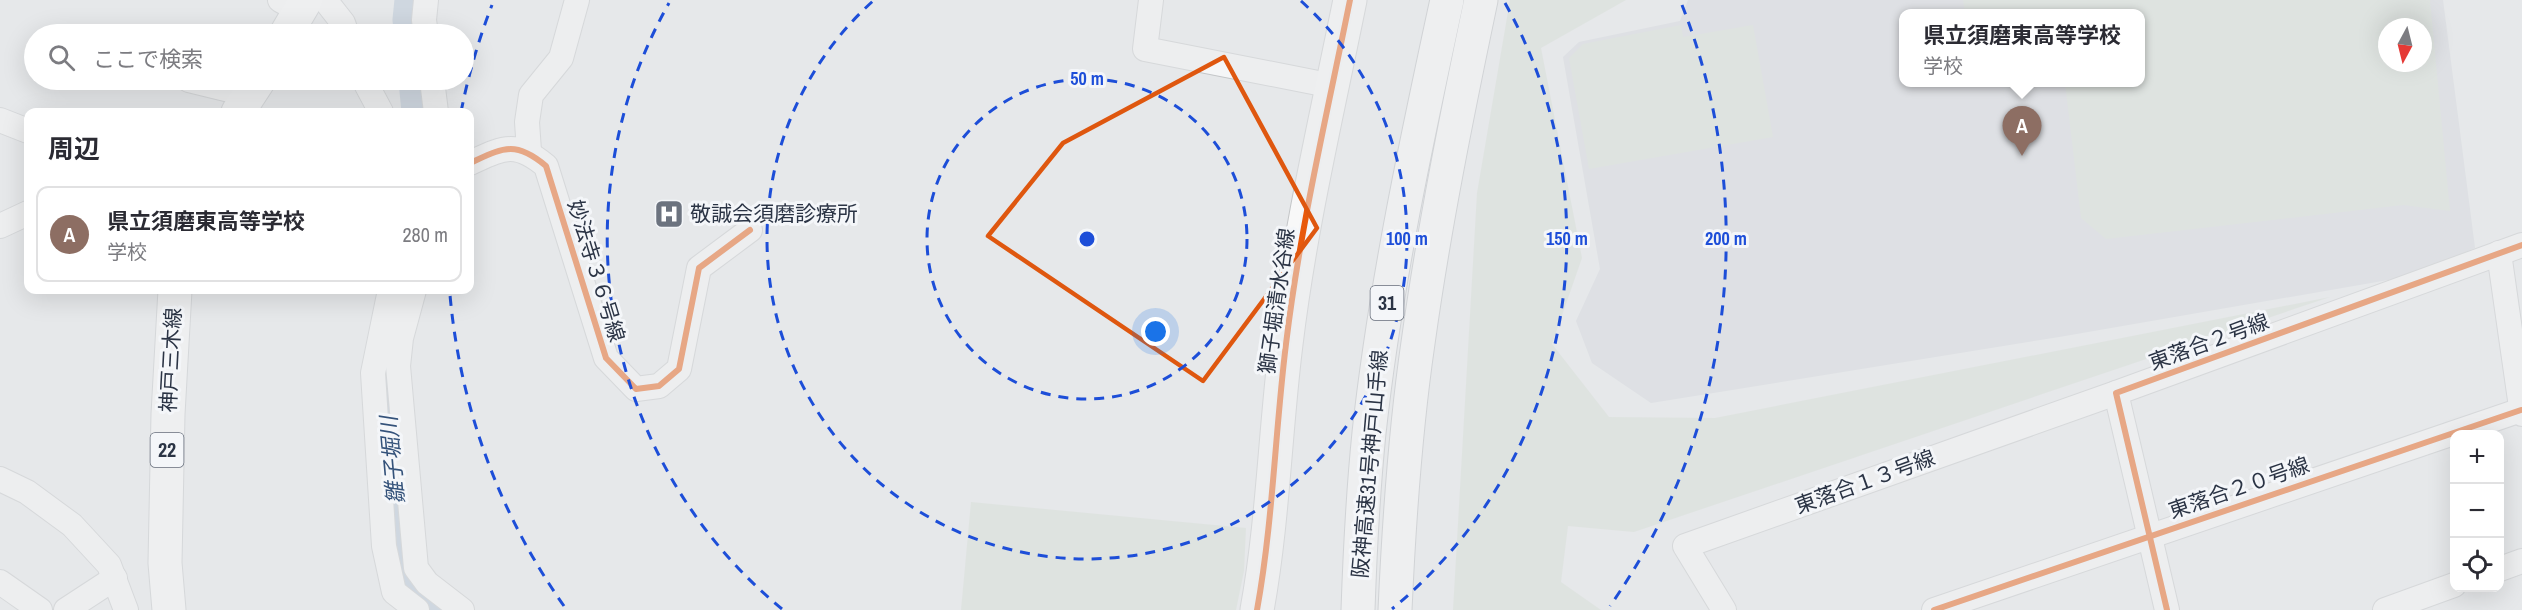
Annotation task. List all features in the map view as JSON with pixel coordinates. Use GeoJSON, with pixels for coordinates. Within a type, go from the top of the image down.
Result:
{"type":"FeatureCollection","features":[{"type":"Feature","properties":{"kind":"main road","name":"獅子堀清水谷線"},"geometry":{"type":"LineString","coordinates":[[1257,610],[1264,572],[1286,342],[1312,185],[1350,0]]}},
{"type":"Feature","properties":{"kind":"main road","name":"阪神高速31号神戸山手線"},"geometry":{"type":"LineString","coordinates":[[1358,610],[1369,434],[1380,347],[1412,165],[1446,0]]}},
{"type":"Feature","properties":{"kind":"main road","name":"阪神高速31号神戸山手線"},"geometry":{"type":"LineString","coordinates":[[1395,610],[1398,532],[1417,345],[1446,171],[1481,0]]}},
{"type":"Feature","properties":{"kind":"main road","name":"神戸三木線"},"geometry":{"type":"LineString","coordinates":[[170,610],[165,562],[168,414],[175,294]]}},
{"type":"Feature","properties":{"kind":"street"},"geometry":{"type":"LineString","coordinates":[[425,24],[426,0]]}},
{"type":"Feature","properties":{"kind":"street"},"geometry":{"type":"LineString","coordinates":[[474,161],[502,149],[529,151],[527,122],[531,95],[561,58],[577,0]]}},
{"type":"Feature","properties":{"kind":"street"},"geometry":{"type":"LineString","coordinates":[[1151,0],[1144,49],[1333,86]]}},
{"type":"Feature","properties":{"kind":"street"},"geometry":{"type":"LineString","coordinates":[[300,9],[344,24]]}},
{"type":"Feature","properties":{"kind":"street"},"geometry":{"type":"LineString","coordinates":[[230,90],[248,97]]}},
{"type":"Feature","properties":{"kind":"street"},"geometry":{"type":"LineString","coordinates":[[369,90],[379,108]]}},
{"type":"Feature","properties":{"kind":"street"},"geometry":{"type":"LineString","coordinates":[[433,90],[436,108]]}},
{"type":"Feature","properties":{"kind":"street"},"geometry":{"type":"LineString","coordinates":[[0,120],[24,129]]}},
{"type":"Feature","properties":{"kind":"street","name":"妙法寺３６号線"},"geometry":{"type":"LineString","coordinates":[[529,151],[546,166],[606,358],[636,389],[659,386],[679,369],[699,268],[750,230]]}},
{"type":"Feature","properties":{"kind":"street"},"geometry":{"type":"LineString","coordinates":[[0,226],[24,215]]}},
{"type":"Feature","properties":{"kind":"street","name":"東落合２号線"},"geometry":{"type":"LineString","coordinates":[[2116,393],[2522,244]]}},
{"type":"Feature","properties":{"kind":"street"},"geometry":{"type":"LineString","coordinates":[[2499,253],[2522,412]]}},
{"type":"Feature","properties":{"kind":"street"},"geometry":{"type":"LineString","coordinates":[[389,294],[373,373],[384,546],[394,592],[417,610]]}},
{"type":"Feature","properties":{"kind":"street"},"geometry":{"type":"LineString","coordinates":[[413,294],[401,338],[398,366],[416,568],[427,583],[462,610]]}},
{"type":"Feature","properties":{"kind":"street"},"geometry":{"type":"LineString","coordinates":[[2116,393],[2168,610]]}},
{"type":"Feature","properties":{"kind":"street","name":"東落合１３号線"},"geometry":{"type":"LineString","coordinates":[[1724,610],[1685,546],[2116,393]]}},
{"type":"Feature","properties":{"kind":"street","name":"東落合２０号線"},"geometry":{"type":"LineString","coordinates":[[1935,610],[2150,535],[2522,412]]}},
{"type":"Feature","properties":{"kind":"street"},"geometry":{"type":"LineString","coordinates":[[0,479],[27,492],[72,525],[109,565],[126,610]]}},
{"type":"Feature","properties":{"kind":"street"},"geometry":{"type":"LineString","coordinates":[[2504,567],[2522,561]]}},
{"type":"Feature","properties":{"kind":"street"},"geometry":{"type":"LineString","coordinates":[[66,610],[114,578]]}},
{"type":"Feature","properties":{"kind":"street"},"geometry":{"type":"LineString","coordinates":[[0,582],[39,610]]}},
{"type":"Feature","properties":{"kind":"street"},"geometry":{"type":"LineString","coordinates":[[2385,610],[2450,586]]}},
{"type":"Feature","properties":{"kind":"highlighted area"},"geometry":{"type":"Polygon","coordinates":[[[1224,57],[1317,228],[1203,381],[988,236],[1063,143],[1224,57]]]}},
{"type":"Feature","properties":{"kind":"shaded area"},"geometry":{"type":"Polygon","coordinates":[[[1510,0],[1626,0],[1541,48],[1582,258],[1552,344],[1609,417],[1715,418],[2330,297],[1634,532],[1568,526],[1561,582],[1601,610],[1453,610],[1477,193],[1510,0]]]}},
{"type":"Feature","properties":{"kind":"shaded area"},"geometry":{"type":"Polygon","coordinates":[[[1688,0],[2443,0],[2475,248],[2411,276],[2059,337],[1651,403],[1592,363],[1576,321],[1600,269],[1563,57],[1579,42],[1680,21],[1688,0]]]}},
{"type":"Feature","properties":{"kind":"shaded area"},"geometry":{"type":"Polygon","coordinates":[[[1963,0],[2430,0],[2432,18],[2378,18],[2378,72],[2432,72],[2432,21],[2450,211],[2403,205],[2106,239],[2081,218],[2065,87],[2145,87],[2145,9],[1964,9],[1963,0]]]}},
{"type":"Feature","properties":{"kind":"shaded area"},"geometry":{"type":"Polygon","coordinates":[[[1681,25],[1683,37],[1753,25],[1773,137],[1589,169],[1569,58],[1583,44],[1681,25]]]}},
{"type":"Feature","properties":{"kind":"shaded area"},"geometry":{"type":"Polygon","coordinates":[[[971,502],[1246,528],[1244,571],[1236,610],[961,610],[971,502]]]}},
{"type":"Feature","properties":{"kind":"waterway","name":"雛子堀川"},"geometry":{"type":"LineString","coordinates":[[413,24],[414,0]]}},
{"type":"Feature","properties":{"kind":"waterway","name":"雛子堀川"},"geometry":{"type":"LineString","coordinates":[[419,90],[421,108]]}},
{"type":"Feature","properties":{"kind":"waterway","name":"雛子堀川"},"geometry":{"type":"LineString","coordinates":[[392,322],[384,358],[400,537],[401,576],[447,610]]}},
{"type":"Feature","properties":{"kind":"cycle path"},"geometry":{"type":"LineString","coordinates":[[1257,610],[1267,544],[1282,377],[1292,301],[1315,171],[1350,0]]}},
{"type":"Feature","properties":{"kind":"cycle path"},"geometry":{"type":"LineString","coordinates":[[474,161],[491,153],[509,149],[526,152],[546,166],[606,358],[636,389],[659,386],[679,369],[699,268],[750,230]]}},
{"type":"Feature","properties":{"kind":"cycle path"},"geometry":{"type":"LineString","coordinates":[[2167,610],[2116,393],[2522,245]]}},
{"type":"Feature","properties":{"kind":"cycle path"},"geometry":{"type":"LineString","coordinates":[[1934,610],[2521,410]]}},
{"type":"Feature","properties":{"kind":"place","name":"県立須磨東高等学校"},"geometry":{"type":"Point","coordinates":[2022,156]}},
{"type":"Feature","properties":{"kind":"place","name":"敬誠会須磨診療所"},"geometry":{"type":"Point","coordinates":[669,214]}}]}
